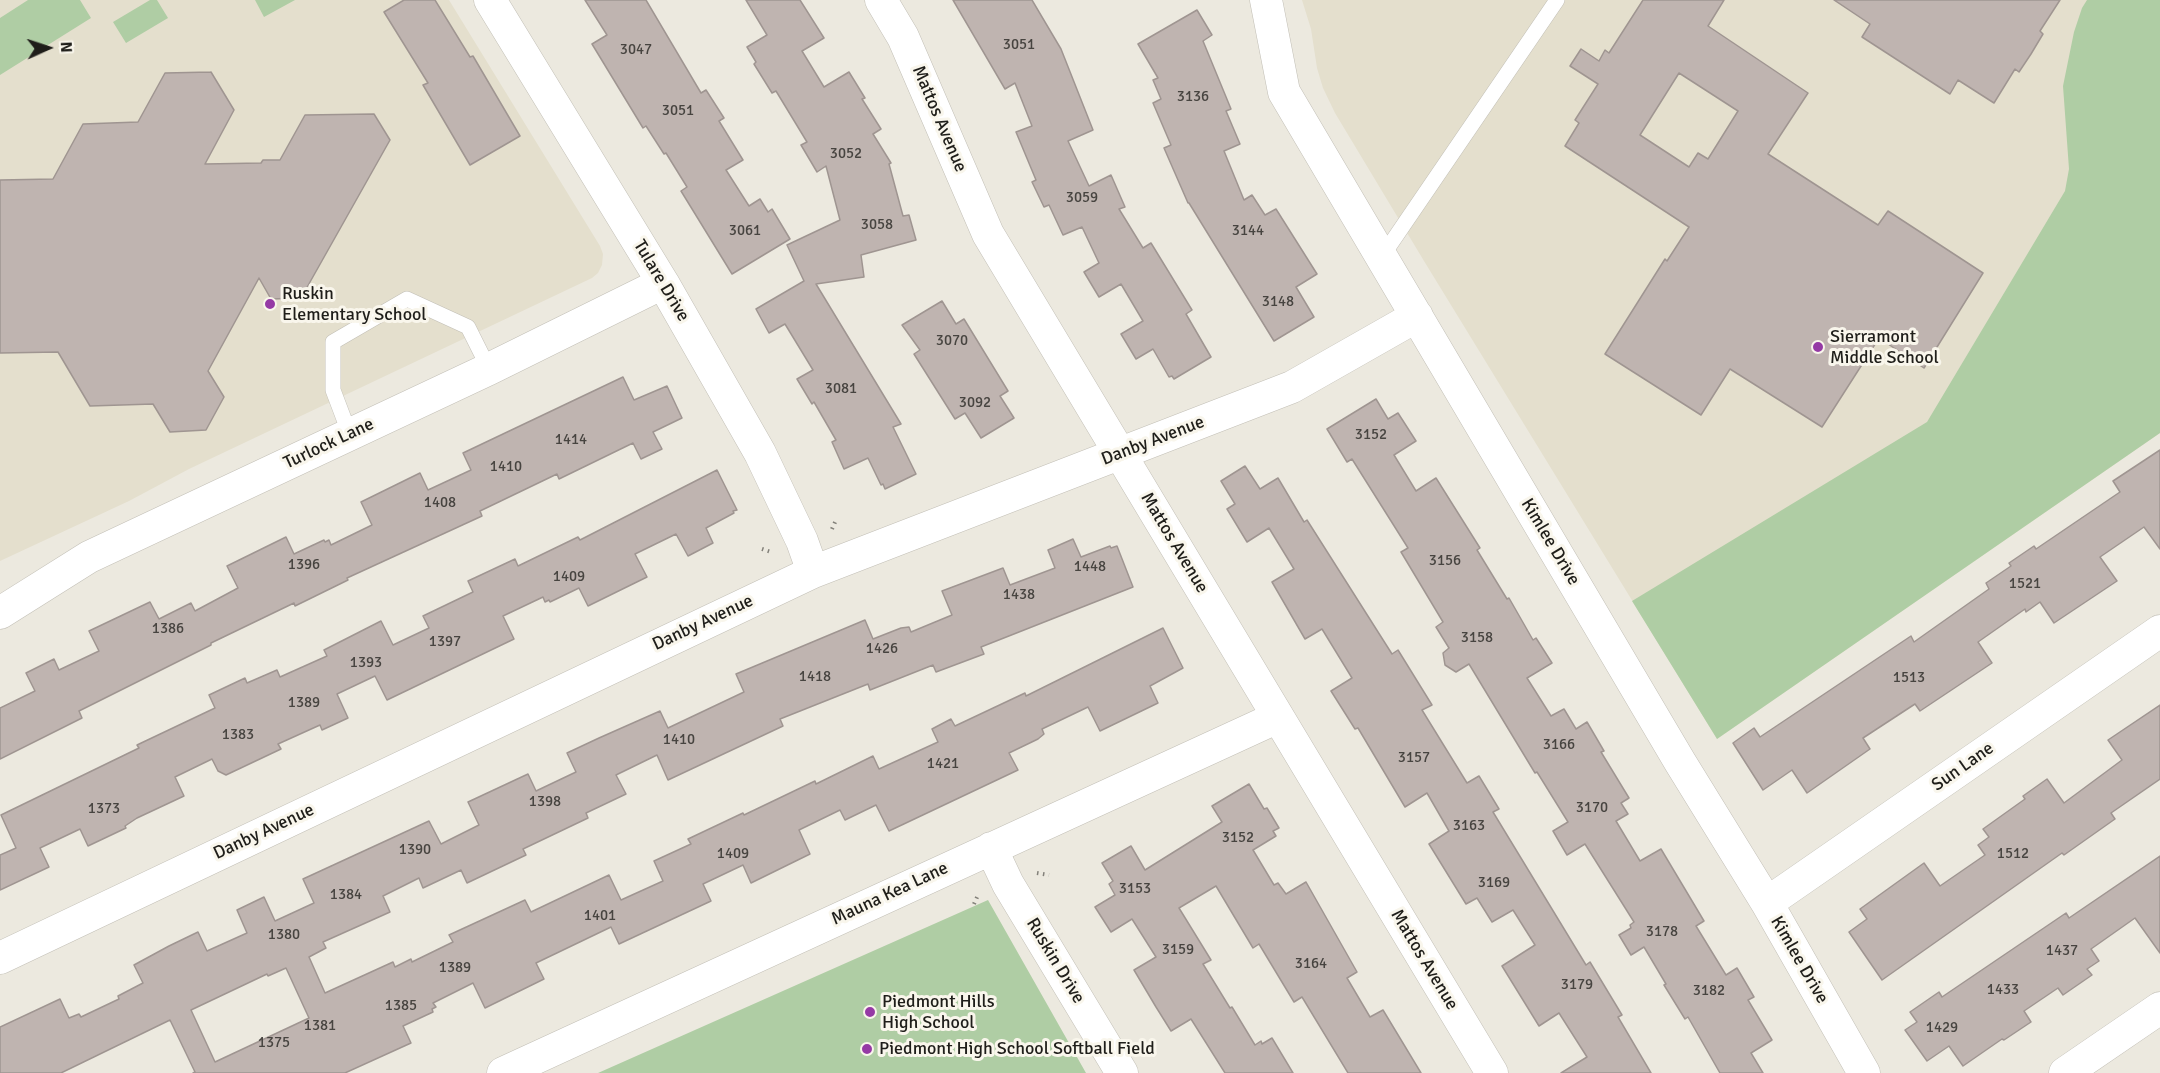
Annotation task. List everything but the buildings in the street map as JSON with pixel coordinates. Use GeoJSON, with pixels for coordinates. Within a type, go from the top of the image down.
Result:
{"type":"FeatureCollection","features":[{"type":"Feature","properties":{"kind":"street","name":"Tulare Drive"},"geometry":{"type":"LineString","coordinates":[[490,0],[663,283],[760,453],[802,541],[813,572]]}},
{"type":"Feature","properties":{"kind":"street","name":"Mattos Avenue"},"geometry":{"type":"LineString","coordinates":[[881,0],[903,36],[988,234],[1492,1073]]}},
{"type":"Feature","properties":{"kind":"street","name":"Kimlee Drive"},"geometry":{"type":"LineString","coordinates":[[1266,0],[1284,92],[1674,752],[1767,903],[1864,1073]]}},
{"type":"Feature","properties":{"kind":"street","name":"Turlock Lane"},"geometry":{"type":"LineString","coordinates":[[0,613],[89,557],[489,369],[663,283]]}},
{"type":"Feature","properties":{"kind":"street","name":"Danby Avenue"},"geometry":{"type":"LineString","coordinates":[[0,958],[813,572],[1292,387],[1417,316]]}},
{"type":"Feature","properties":{"kind":"street","name":"Sun Lane"},"geometry":{"type":"LineString","coordinates":[[1767,903],[2160,631]]}},
{"type":"Feature","properties":{"kind":"street","name":"Mauna Kea Lane"},"geometry":{"type":"LineString","coordinates":[[503,1073],[1278,717]]}},
{"type":"Feature","properties":{"kind":"street","name":"Ruskin Drive"},"geometry":{"type":"LineString","coordinates":[[991,848],[1008,884],[1122,1073]]}},
{"type":"Feature","properties":{"kind":"street"},"geometry":{"type":"LineString","coordinates":[[2065,1073],[2160,1008]]}},
{"type":"Feature","properties":{"kind":"lane"},"geometry":{"type":"LineString","coordinates":[[1381,258],[1557,0]]}},
{"type":"Feature","properties":{"kind":"lane"},"geometry":{"type":"LineString","coordinates":[[350,435],[333,390],[333,342],[407,299],[468,327],[489,369]]}},
{"type":"Feature","properties":{"kind":"path"},"geometry":{"type":"LineString","coordinates":[[832,529],[836,520]]}},
{"type":"Feature","properties":{"kind":"path"},"geometry":{"type":"LineString","coordinates":[[762,549],[771,552]]}},
{"type":"Feature","properties":{"kind":"path"},"geometry":{"type":"LineString","coordinates":[[1037,873],[1049,874]]}},
{"type":"Feature","properties":{"kind":"path"},"geometry":{"type":"LineString","coordinates":[[974,904],[978,895]]}},
{"type":"Feature","properties":{"kind":"shaded area","name":"Ruskin Elementary School"},"geometry":{"type":"Polygon","coordinates":[[[0,0],[449,0],[600,246],[603,254],[602,265],[592,278],[0,561],[0,0]]]}},
{"type":"Feature","properties":{"kind":"shaded area","name":"Sierramont Middle School"},"geometry":{"type":"Polygon","coordinates":[[[1302,0],[2160,0],[2160,433],[1717,739],[1335,113],[1323,88],[1317,68],[1311,29],[1302,0]]]}},
{"type":"Feature","properties":{"kind":"green space"},"geometry":{"type":"Polygon","coordinates":[[[28,0],[80,0],[91,18],[0,75],[0,18],[28,0]]]}},
{"type":"Feature","properties":{"kind":"green space"},"geometry":{"type":"Polygon","coordinates":[[[150,0],[157,0],[168,18],[126,43],[113,22],[150,0]]]}},
{"type":"Feature","properties":{"kind":"green space"},"geometry":{"type":"Polygon","coordinates":[[[255,0],[295,0],[264,17],[255,0]]]}},
{"type":"Feature","properties":{"kind":"green space"},"geometry":{"type":"Polygon","coordinates":[[[2087,0],[2160,0],[2160,433],[1717,739],[1632,601],[1927,422],[2065,191],[2069,169],[2063,86],[2074,32],[2087,0]]]}},
{"type":"Feature","properties":{"kind":"green space","name":"Piedmont Hills High School"},"geometry":{"type":"Polygon","coordinates":[[[988,900],[1086,1073],[598,1073],[988,900]]]}},
{"type":"Feature","properties":{"kind":"place","name":"Ruskin Elementary School"},"geometry":{"type":"Point","coordinates":[270,304]}},
{"type":"Feature","properties":{"kind":"place","name":"Sierramont Middle School"},"geometry":{"type":"Point","coordinates":[1818,347]}},
{"type":"Feature","properties":{"kind":"place","name":"Piedmont Hills High School"},"geometry":{"type":"Point","coordinates":[870,1012]}},
{"type":"Feature","properties":{"kind":"place","name":"Piedmont High School Softball Field"},"geometry":{"type":"Point","coordinates":[867,1049]}}]}
